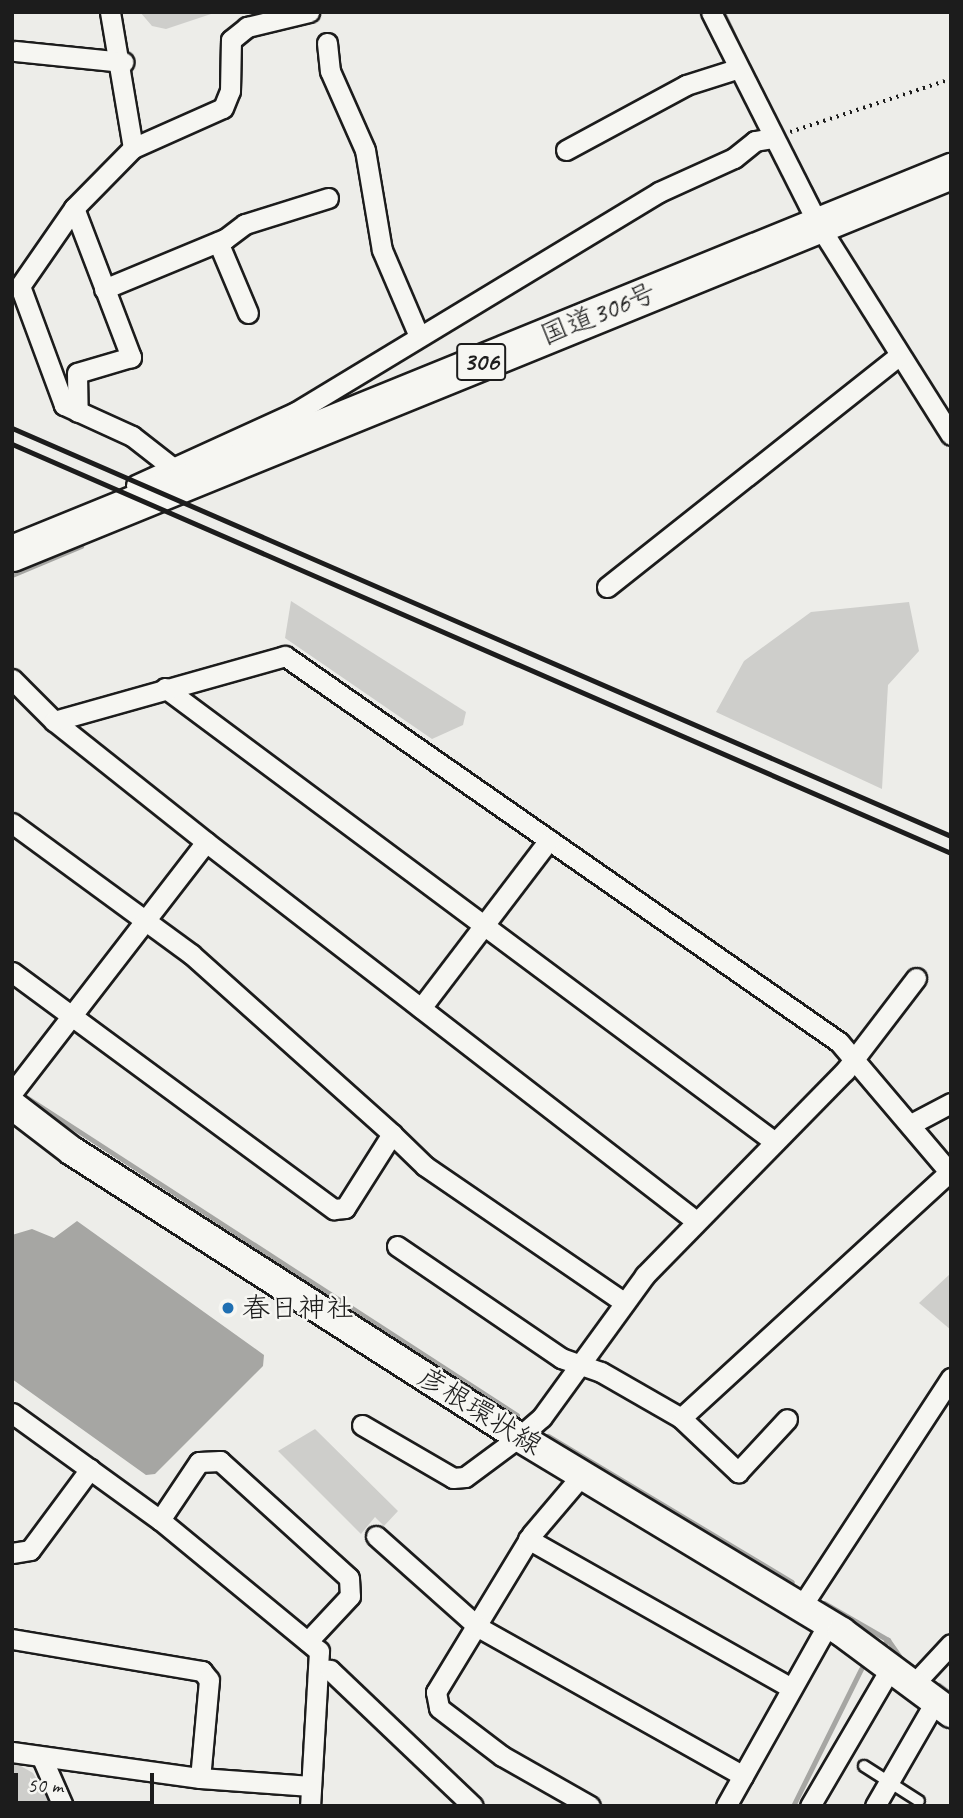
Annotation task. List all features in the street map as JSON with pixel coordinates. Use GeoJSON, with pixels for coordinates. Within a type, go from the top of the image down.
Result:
{"type":"FeatureCollection","features":[{"type":"Feature","properties":{"kind":"highway","name":"国道306号"},"geometry":{"type":"LineString","coordinates":[[12,553],[951,172]]}},
{"type":"Feature","properties":{"kind":"main road","name":"彦根環状線"},"geometry":{"type":"LineString","coordinates":[[12,1105],[72,1151],[519,1437],[835,1628],[943,1708]]}},
{"type":"Feature","properties":{"kind":"street"},"geometry":{"type":"LineString","coordinates":[[110,12],[123,62],[133,148]]}},
{"type":"Feature","properties":{"kind":"street"},"geometry":{"type":"LineString","coordinates":[[173,467],[132,436],[64,405],[20,286],[74,208],[133,148],[223,108],[230,91],[231,40],[247,27],[309,12]]}},
{"type":"Feature","properties":{"kind":"street"},"geometry":{"type":"LineString","coordinates":[[711,12],[736,69],[778,136],[818,224],[897,357],[951,435]]}},
{"type":"Feature","properties":{"kind":"street"},"geometry":{"type":"LineString","coordinates":[[327,43],[330,71],[365,150],[382,250],[418,334]]}},
{"type":"Feature","properties":{"kind":"street"},"geometry":{"type":"LineString","coordinates":[[13,47],[123,62]]}},
{"type":"Feature","properties":{"kind":"street"},"geometry":{"type":"LineString","coordinates":[[566,150],[686,85],[736,69]]}},
{"type":"Feature","properties":{"kind":"street"},"geometry":{"type":"LineString","coordinates":[[12,539],[296,412],[418,334],[659,192],[734,158],[755,141],[778,136]]}},
{"type":"Feature","properties":{"kind":"street"},"geometry":{"type":"LineString","coordinates":[[104,289],[218,242],[245,224],[328,198]]}},
{"type":"Feature","properties":{"kind":"street"},"geometry":{"type":"LineString","coordinates":[[74,208],[131,357],[77,373],[78,412]]}},
{"type":"Feature","properties":{"kind":"street"},"geometry":{"type":"LineString","coordinates":[[218,242],[248,313]]}},
{"type":"Feature","properties":{"kind":"street"},"geometry":{"type":"LineString","coordinates":[[607,587],[897,357]]}},
{"type":"Feature","properties":{"kind":"street"},"geometry":{"type":"LineString","coordinates":[[54,721],[285,656],[854,1057],[912,1123],[950,1173],[681,1418]]}},
{"type":"Feature","properties":{"kind":"street"},"geometry":{"type":"LineString","coordinates":[[12,679],[54,721],[206,842],[696,1221]]}},
{"type":"Feature","properties":{"kind":"street"},"geometry":{"type":"LineString","coordinates":[[165,688],[775,1142]]}},
{"type":"Feature","properties":{"kind":"street"},"geometry":{"type":"LineString","coordinates":[[12,823],[191,954],[425,1166],[625,1303]]}},
{"type":"Feature","properties":{"kind":"street"},"geometry":{"type":"LineString","coordinates":[[421,1008],[549,840]]}},
{"type":"Feature","properties":{"kind":"street"},"geometry":{"type":"LineString","coordinates":[[12,1093],[206,842]]}},
{"type":"Feature","properties":{"kind":"street"},"geometry":{"type":"LineString","coordinates":[[12,972],[334,1209],[345,1208],[392,1134]]}},
{"type":"Feature","properties":{"kind":"street"},"geometry":{"type":"LineString","coordinates":[[362,1425],[453,1478],[465,1477],[519,1437],[581,1365],[625,1303],[696,1221],[854,1057],[916,978]]}},
{"type":"Feature","properties":{"kind":"street"},"geometry":{"type":"LineString","coordinates":[[912,1123],[951,1103]]}},
{"type":"Feature","properties":{"kind":"street"},"geometry":{"type":"LineString","coordinates":[[397,1246],[561,1358],[581,1365],[681,1418],[738,1472],[787,1419]]}},
{"type":"Feature","properties":{"kind":"street"},"geometry":{"type":"LineString","coordinates":[[802,1607],[951,1378]]}},
{"type":"Feature","properties":{"kind":"street"},"geometry":{"type":"LineString","coordinates":[[12,1413],[160,1520],[319,1651],[311,1796],[12,1752]]}},
{"type":"Feature","properties":{"kind":"street"},"geometry":{"type":"LineString","coordinates":[[160,1520],[199,1462],[220,1461],[349,1578],[351,1596],[308,1641]]}},
{"type":"Feature","properties":{"kind":"street"},"geometry":{"type":"LineString","coordinates":[[12,1553],[30,1550],[90,1469]]}},
{"type":"Feature","properties":{"kind":"street"},"geometry":{"type":"LineString","coordinates":[[582,1475],[528,1539],[478,1627],[436,1692],[439,1708],[502,1756],[590,1806]]}},
{"type":"Feature","properties":{"kind":"street"},"geometry":{"type":"LineString","coordinates":[[376,1536],[478,1627],[743,1776]]}},
{"type":"Feature","properties":{"kind":"street"},"geometry":{"type":"LineString","coordinates":[[528,1539],[791,1688]]}},
{"type":"Feature","properties":{"kind":"street"},"geometry":{"type":"LineString","coordinates":[[726,1806],[791,1688],[835,1628]]}},
{"type":"Feature","properties":{"kind":"street"},"geometry":{"type":"LineString","coordinates":[[12,1639],[202,1671],[209,1680],[200,1778]]}},
{"type":"Feature","properties":{"kind":"street"},"geometry":{"type":"LineString","coordinates":[[810,1806],[893,1670],[951,1644]]}},
{"type":"Feature","properties":{"kind":"street"},"geometry":{"type":"LineString","coordinates":[[319,1669],[330,1670],[473,1806]]}},
{"type":"Feature","properties":{"kind":"street"},"geometry":{"type":"LineString","coordinates":[[875,1806],[943,1708]]}},
{"type":"Feature","properties":{"kind":"street"},"geometry":{"type":"LineString","coordinates":[[41,1758],[63,1806]]}},
{"type":"Feature","properties":{"kind":"lane"},"geometry":{"type":"LineString","coordinates":[[863,1766],[919,1801]]}},
{"type":"Feature","properties":{"kind":"path"},"geometry":{"type":"LineString","coordinates":[[778,136],[951,79]]}},
{"type":"Feature","properties":{"kind":"shaded area"},"geometry":{"type":"Polygon","coordinates":[[[140,12],[217,12],[166,29],[152,26],[140,12]]]}},
{"type":"Feature","properties":{"kind":"shaded area"},"geometry":{"type":"Polygon","coordinates":[[[291,601],[466,712],[463,725],[432,739],[285,638],[291,601]]]}},
{"type":"Feature","properties":{"kind":"shaded area"},"geometry":{"type":"Polygon","coordinates":[[[909,602],[919,651],[888,685],[882,789],[716,712],[744,661],[811,612],[909,602]]]}},
{"type":"Feature","properties":{"kind":"shaded area"},"geometry":{"type":"Polygon","coordinates":[[[77,1221],[264,1355],[263,1366],[155,1474],[146,1475],[12,1379],[12,1235],[32,1229],[54,1238],[77,1221]]]}},
{"type":"Feature","properties":{"kind":"shaded area"},"geometry":{"type":"Polygon","coordinates":[[[951,1273],[951,1330],[919,1303],[951,1273]]]}},
{"type":"Feature","properties":{"kind":"shaded area"},"geometry":{"type":"Polygon","coordinates":[[[315,1429],[398,1511],[384,1526],[375,1517],[361,1534],[278,1451],[315,1429]]]}},
{"type":"Feature","properties":{"kind":"shaded area"},"geometry":{"type":"Polygon","coordinates":[[[12,1761],[33,1773],[50,1801],[47,1806],[12,1806],[12,1761]]]}},
{"type":"Feature","properties":{"kind":"waterway"},"geometry":{"type":"LineString","coordinates":[[723,12],[735,38]]}},
{"type":"Feature","properties":{"kind":"waterway"},"geometry":{"type":"LineString","coordinates":[[810,187],[817,200]]}},
{"type":"Feature","properties":{"kind":"waterway"},"geometry":{"type":"LineString","coordinates":[[12,575],[81,546]]}},
{"type":"Feature","properties":{"kind":"waterway"},"geometry":{"type":"LineString","coordinates":[[26,1097],[517,1415]]}},
{"type":"Feature","properties":{"kind":"waterway"},"geometry":{"type":"LineString","coordinates":[[548,1436],[792,1582]]}},
{"type":"Feature","properties":{"kind":"waterway"},"geometry":{"type":"LineString","coordinates":[[824,1603],[888,1640],[883,1645]]}},
{"type":"Feature","properties":{"kind":"waterway"},"geometry":{"type":"LineString","coordinates":[[888,1640],[900,1657]]}},
{"type":"Feature","properties":{"kind":"waterway"},"geometry":{"type":"LineString","coordinates":[[793,1806],[861,1669]]}},
{"type":"Feature","properties":{"kind":"waterway"},"geometry":{"type":"LineString","coordinates":[[939,1685],[951,1694]]}},
{"type":"Feature","properties":{"kind":"railway"},"geometry":{"type":"LineString","coordinates":[[12,428],[951,836]]}},
{"type":"Feature","properties":{"kind":"railway"},"geometry":{"type":"LineString","coordinates":[[12,444],[951,853]]}},
{"type":"Feature","properties":{"kind":"place","name":"春日神社"},"geometry":{"type":"Point","coordinates":[228,1308]}}]}
